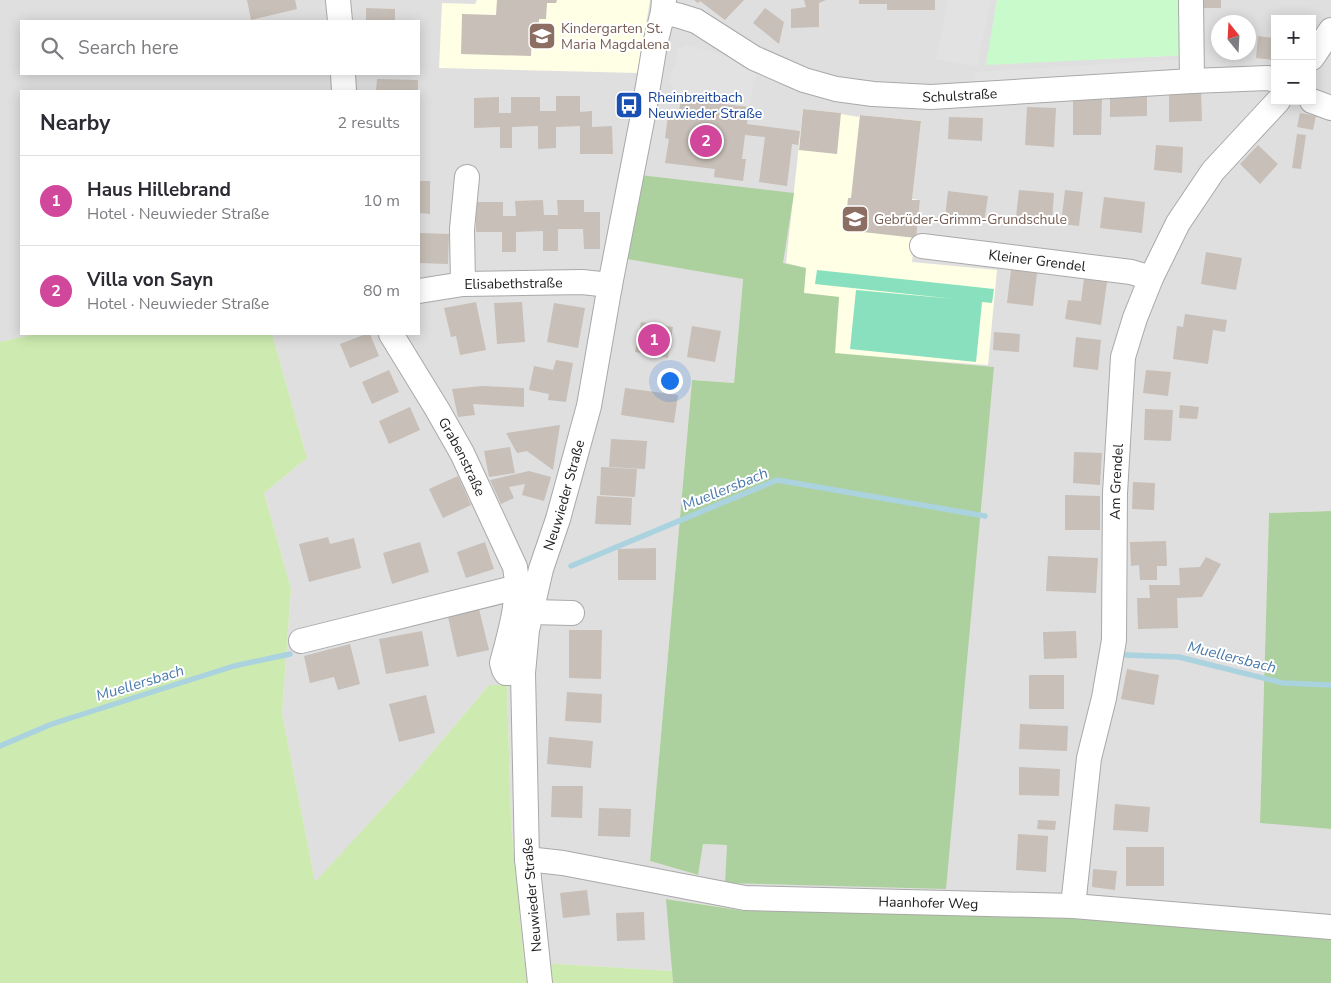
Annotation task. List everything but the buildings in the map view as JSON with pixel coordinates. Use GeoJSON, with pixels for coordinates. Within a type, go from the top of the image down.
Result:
{"type":"FeatureCollection","features":[{"type":"Feature","properties":{"kind":"street"},"geometry":{"type":"LineString","coordinates":[[338,0],[340,20]]}},
{"type":"Feature","properties":{"kind":"street"},"geometry":{"type":"LineString","coordinates":[[1191,2],[1192,81]]}},
{"type":"Feature","properties":{"kind":"street","name":"Schulstraße"},"geometry":{"type":"LineString","coordinates":[[664,6],[680,16],[696,21],[754,58],[804,80],[836,89],[873,94],[931,97],[1192,81],[1271,79]]}},
{"type":"Feature","properties":{"kind":"street","name":"Neuwieder Straße"},"geometry":{"type":"LineString","coordinates":[[540,983],[527,859],[523,673],[527,630],[541,568],[558,519],[589,406],[655,44],[664,6]]}},
{"type":"Feature","properties":{"kind":"street"},"geometry":{"type":"LineString","coordinates":[[343,75],[344,90]]}},
{"type":"Feature","properties":{"kind":"street"},"geometry":{"type":"LineString","coordinates":[[1316,102],[1331,108]]}},
{"type":"Feature","properties":{"kind":"street","name":"Am Grendel"},"geometry":{"type":"LineString","coordinates":[[1074,906],[1089,758],[1104,698],[1114,640],[1115,493],[1123,358],[1135,318],[1178,223],[1213,171],[1274,105]]}},
{"type":"Feature","properties":{"kind":"street"},"geometry":{"type":"LineString","coordinates":[[463,284],[462,229],[467,177]]}},
{"type":"Feature","properties":{"kind":"street","name":"Kleiner Grendel"},"geometry":{"type":"LineString","coordinates":[[922,246],[1131,272],[1152,278]]}},
{"type":"Feature","properties":{"kind":"street","name":"Elisabethstraße"},"geometry":{"type":"LineString","coordinates":[[420,291],[463,284],[582,282],[610,285]]}},
{"type":"Feature","properties":{"kind":"street","name":"Grabenstraße"},"geometry":{"type":"LineString","coordinates":[[392,335],[462,453],[515,567],[518,587],[511,631],[502,667],[506,672],[523,673]]}},
{"type":"Feature","properties":{"kind":"street"},"geometry":{"type":"LineString","coordinates":[[301,641],[518,587]]}},
{"type":"Feature","properties":{"kind":"street"},"geometry":{"type":"LineString","coordinates":[[531,612],[572,613]]}},
{"type":"Feature","properties":{"kind":"street","name":"Haanhofer Weg"},"geometry":{"type":"LineString","coordinates":[[527,859],[562,863],[745,898],[1074,906],[1331,927]]}},
{"type":"Feature","properties":{"kind":"shaded area"},"geometry":{"type":"Polygon","coordinates":[[[0,0],[997,0],[987,64],[1188,55],[1186,0],[1331,0],[1331,511],[1269,513],[1260,822],[1331,829],[1331,920],[745,911],[667,899],[672,971],[524,962],[511,822],[507,686],[489,685],[413,775],[315,883],[282,713],[291,589],[264,493],[307,458],[272,335],[420,335],[420,90],[20,90],[20,335],[31,335],[0,342],[0,0]],[[627,259],[743,278],[734,383],[692,380],[650,861],[697,875],[703,844],[728,845],[725,883],[993,367],[835,354],[839,297],[803,293],[806,268],[627,259]]]}},
{"type":"Feature","properties":{"kind":"shaded area","name":"Kindergarten St. Maria Magdalena"},"geometry":{"type":"Polygon","coordinates":[[[477,0],[650,0],[638,73],[439,68],[442,3],[475,4],[477,0]]]}},
{"type":"Feature","properties":{"kind":"shaded area"},"geometry":{"type":"Polygon","coordinates":[[[948,0],[991,0],[977,67],[936,59],[948,0]]]}},
{"type":"Feature","properties":{"kind":"shaded area"},"geometry":{"type":"Polygon","coordinates":[[[687,45],[727,56],[756,75],[749,106],[674,97],[674,87],[669,84],[671,73],[676,62],[678,49],[687,45]]]}},
{"type":"Feature","properties":{"kind":"shaded area"},"geometry":{"type":"Polygon","coordinates":[[[1186,59],[1186,74],[975,88],[974,72],[1186,59]]]}},
{"type":"Feature","properties":{"kind":"shaded area","name":"Gebrüder-Grimm-Grundschule"},"geometry":{"type":"Polygon","coordinates":[[[803,109],[859,117],[860,115],[921,121],[912,199],[920,200],[912,262],[997,270],[988,365],[835,354],[839,297],[803,293],[806,268],[786,263],[803,109]]]}},
{"type":"Feature","properties":{"kind":"green space"},"geometry":{"type":"Polygon","coordinates":[[[997,0],[1186,0],[1189,55],[986,65],[997,0]]]}},
{"type":"Feature","properties":{"kind":"green space"},"geometry":{"type":"Polygon","coordinates":[[[640,175],[794,193],[783,263],[806,268],[804,293],[839,297],[835,353],[994,367],[946,889],[725,883],[727,845],[703,844],[698,875],[650,861],[692,380],[734,383],[743,279],[627,259],[640,175]]]}},
{"type":"Feature","properties":{"kind":"green space"},"geometry":{"type":"Polygon","coordinates":[[[817,270],[994,289],[992,303],[982,302],[976,362],[850,349],[856,290],[955,299],[815,284],[817,270]]]}},
{"type":"Feature","properties":{"kind":"green space"},"geometry":{"type":"Polygon","coordinates":[[[31,335],[272,335],[307,458],[264,493],[291,589],[282,713],[315,882],[413,775],[489,685],[507,685],[511,822],[524,962],[672,971],[673,983],[0,983],[0,342],[31,335]]]}},
{"type":"Feature","properties":{"kind":"green space"},"geometry":{"type":"Polygon","coordinates":[[[1331,511],[1331,829],[1260,823],[1269,513],[1331,511]]]}},
{"type":"Feature","properties":{"kind":"green space"},"geometry":{"type":"Polygon","coordinates":[[[666,899],[745,911],[1111,902],[1331,920],[1331,983],[673,983],[666,899]]]}},
{"type":"Feature","properties":{"kind":"waterway","name":"Muellersbach"},"geometry":{"type":"LineString","coordinates":[[571,566],[777,480],[985,516]]}},
{"type":"Feature","properties":{"kind":"waterway","name":"Muellersbach"},"geometry":{"type":"LineString","coordinates":[[0,746],[52,724],[177,684],[234,666],[290,654]]}},
{"type":"Feature","properties":{"kind":"waterway","name":"Muellersbach"},"geometry":{"type":"LineString","coordinates":[[1126,655],[1179,657],[1283,683],[1331,685]]}},
{"type":"Feature","properties":{"kind":"place","name":"Kindergarten St. Maria Magdalena"},"geometry":{"type":"Point","coordinates":[542,36]}},
{"type":"Feature","properties":{"kind":"place","name":"Rheinbreitbach Neuwieder Straße"},"geometry":{"type":"Point","coordinates":[629,105]}},
{"type":"Feature","properties":{"kind":"place","name":"Villa von Sayn"},"geometry":{"type":"Point","coordinates":[706,141]}},
{"type":"Feature","properties":{"kind":"place","name":"Gebrüder-Grimm-Grundschule"},"geometry":{"type":"Point","coordinates":[855,219]}},
{"type":"Feature","properties":{"kind":"place","name":"Haus Hillebrand"},"geometry":{"type":"Point","coordinates":[654,340]}}]}
